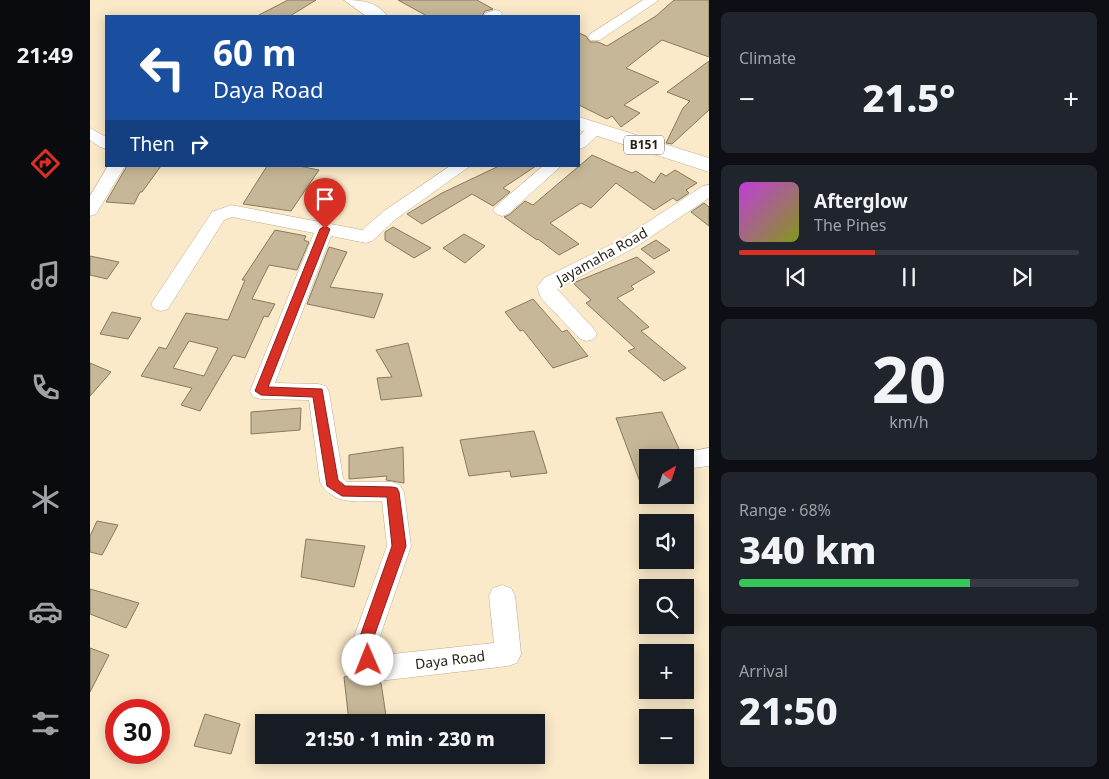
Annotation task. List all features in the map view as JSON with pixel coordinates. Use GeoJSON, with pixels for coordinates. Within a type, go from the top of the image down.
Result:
{"type":"FeatureCollection","features":[{"type":"Feature","properties":{"kind":"main road"},"geometry":{"type":"LineString","coordinates":[[353,0],[376,15]]}},
{"type":"Feature","properties":{"kind":"main road","name":"B151"},"geometry":{"type":"LineString","coordinates":[[587,127],[709,165]]}},
{"type":"Feature","properties":{"kind":"street"},"geometry":{"type":"LineString","coordinates":[[595,37],[652,0]]}},
{"type":"Feature","properties":{"kind":"street"},"geometry":{"type":"LineString","coordinates":[[105,125],[90,132],[105,143]]}},
{"type":"Feature","properties":{"kind":"street"},"geometry":{"type":"LineString","coordinates":[[580,142],[587,127]]}},
{"type":"Feature","properties":{"kind":"street"},"geometry":{"type":"LineString","coordinates":[[90,210],[116,167]]}},
{"type":"Feature","properties":{"kind":"street"},"geometry":{"type":"LineString","coordinates":[[162,304],[218,216],[224,213],[231,212],[366,237],[390,215],[461,167]]}},
{"type":"Feature","properties":{"kind":"street"},"geometry":{"type":"LineString","coordinates":[[502,210],[552,167]]}},
{"type":"Feature","properties":{"kind":"street","name":"Jayamaha Road"},"geometry":{"type":"LineString","coordinates":[[587,334],[548,293],[547,287],[627,244],[709,190]]}},
{"type":"Feature","properties":{"kind":"street","name":"Daya Road"},"geometry":{"type":"LineString","coordinates":[[325,229],[261,391],[318,392],[332,482],[342,491],[392,492],[399,546],[364,645],[368,660],[379,668],[508,654],[502,596]]}},
{"type":"Feature","properties":{"kind":"street"},"geometry":{"type":"LineString","coordinates":[[694,459],[709,457]]}},
{"type":"Feature","properties":{"kind":"building"},"geometry":{"type":"Polygon","coordinates":[[[288,0],[316,0],[292,15],[259,15],[288,0]]]}},
{"type":"Feature","properties":{"kind":"building"},"geometry":{"type":"Polygon","coordinates":[[[398,0],[477,0],[493,9],[485,11],[483,15],[425,15],[398,0]]]}},
{"type":"Feature","properties":{"kind":"building"},"geometry":{"type":"Polygon","coordinates":[[[674,0],[709,0],[709,57],[662,40],[626,68],[659,82],[624,105],[640,113],[621,127],[612,116],[607,119],[580,106],[580,33],[586,36],[590,42],[598,42],[607,46],[656,16],[674,0]]]}},
{"type":"Feature","properties":{"kind":"building"},"geometry":{"type":"Polygon","coordinates":[[[709,61],[709,110],[672,144],[666,143],[683,108],[690,101],[667,92],[709,61]]]}},
{"type":"Feature","properties":{"kind":"building"},"geometry":{"type":"Polygon","coordinates":[[[592,155],[632,173],[636,171],[654,183],[661,173],[666,176],[675,170],[697,183],[686,190],[689,193],[677,201],[673,198],[654,210],[616,183],[591,208],[581,203],[550,223],[579,244],[559,255],[504,217],[525,201],[533,205],[592,155]]]}},
{"type":"Feature","properties":{"kind":"building"},"geometry":{"type":"Polygon","coordinates":[[[126,167],[160,167],[142,192],[140,192],[134,204],[106,202],[126,167]]]}},
{"type":"Feature","properties":{"kind":"building"},"geometry":{"type":"Polygon","coordinates":[[[266,167],[304,167],[319,170],[291,211],[243,204],[266,167]]]}},
{"type":"Feature","properties":{"kind":"building"},"geometry":{"type":"Polygon","coordinates":[[[497,167],[534,167],[503,188],[510,192],[493,206],[472,194],[422,224],[407,214],[442,193],[497,167]]]}},
{"type":"Feature","properties":{"kind":"building"},"geometry":{"type":"Polygon","coordinates":[[[704,203],[709,207],[709,226],[691,212],[704,203]]]}},
{"type":"Feature","properties":{"kind":"building"},"geometry":{"type":"Polygon","coordinates":[[[393,227],[431,248],[414,258],[385,240],[385,232],[393,227]]]}},
{"type":"Feature","properties":{"kind":"building"},"geometry":{"type":"Polygon","coordinates":[[[275,230],[306,236],[304,240],[309,242],[297,270],[269,265],[252,299],[275,304],[268,317],[264,316],[245,358],[233,355],[200,411],[181,405],[192,388],[141,376],[159,347],[166,349],[186,313],[228,320],[245,280],[242,280],[275,230]],[[189,341],[173,368],[204,376],[218,348],[189,341]]]}},
{"type":"Feature","properties":{"kind":"building"},"geometry":{"type":"Polygon","coordinates":[[[464,234],[485,246],[465,263],[443,248],[464,234]]]}},
{"type":"Feature","properties":{"kind":"building"},"geometry":{"type":"Polygon","coordinates":[[[656,240],[670,250],[654,259],[641,249],[656,240]]]}},
{"type":"Feature","properties":{"kind":"building"},"geometry":{"type":"Polygon","coordinates":[[[329,247],[347,252],[330,287],[383,294],[374,318],[307,304],[329,247]]]}},
{"type":"Feature","properties":{"kind":"building"},"geometry":{"type":"Polygon","coordinates":[[[90,256],[119,262],[107,279],[90,275],[90,256]]]}},
{"type":"Feature","properties":{"kind":"building"},"geometry":{"type":"Polygon","coordinates":[[[637,257],[655,272],[631,286],[634,289],[617,298],[649,327],[641,331],[686,368],[664,381],[628,351],[635,348],[586,303],[591,300],[573,283],[637,257]]]}},
{"type":"Feature","properties":{"kind":"building"},"geometry":{"type":"Polygon","coordinates":[[[533,299],[562,332],[567,330],[588,356],[553,368],[523,330],[520,331],[505,312],[533,299]]]}},
{"type":"Feature","properties":{"kind":"building"},"geometry":{"type":"Polygon","coordinates":[[[112,312],[141,318],[128,339],[100,334],[112,312]]]}},
{"type":"Feature","properties":{"kind":"building"},"geometry":{"type":"Polygon","coordinates":[[[408,343],[422,396],[381,400],[377,378],[392,377],[376,350],[408,343]]]}},
{"type":"Feature","properties":{"kind":"building"},"geometry":{"type":"Polygon","coordinates":[[[90,363],[111,372],[90,396],[90,363]]]}},
{"type":"Feature","properties":{"kind":"building"},"geometry":{"type":"Polygon","coordinates":[[[301,408],[300,430],[251,434],[251,412],[301,408]]]}},
{"type":"Feature","properties":{"kind":"building"},"geometry":{"type":"Polygon","coordinates":[[[662,412],[679,449],[639,449],[639,479],[616,418],[662,412]]]}},
{"type":"Feature","properties":{"kind":"building"},"geometry":{"type":"Polygon","coordinates":[[[534,431],[547,473],[511,477],[510,471],[469,476],[460,440],[534,431]]]}},
{"type":"Feature","properties":{"kind":"building"},"geometry":{"type":"Polygon","coordinates":[[[403,447],[404,483],[386,480],[387,476],[349,479],[349,455],[403,447]]]}},
{"type":"Feature","properties":{"kind":"building"},"geometry":{"type":"Polygon","coordinates":[[[97,521],[118,525],[102,555],[90,552],[90,536],[97,521]]]}},
{"type":"Feature","properties":{"kind":"building"},"geometry":{"type":"Polygon","coordinates":[[[306,539],[365,546],[354,587],[301,577],[306,539]]]}},
{"type":"Feature","properties":{"kind":"building"},"geometry":{"type":"Polygon","coordinates":[[[90,589],[139,603],[126,628],[90,614],[90,589]]]}},
{"type":"Feature","properties":{"kind":"building"},"geometry":{"type":"Polygon","coordinates":[[[90,648],[109,655],[90,692],[90,648]]]}},
{"type":"Feature","properties":{"kind":"building"},"geometry":{"type":"Polygon","coordinates":[[[361,673],[369,679],[381,683],[386,714],[348,714],[344,677],[361,673]]]}},
{"type":"Feature","properties":{"kind":"building"},"geometry":{"type":"Polygon","coordinates":[[[205,714],[240,724],[231,754],[194,746],[205,714]]]}},
{"type":"Feature","properties":{"kind":"route"},"geometry":{"type":"LineString","coordinates":[[325,229],[261,391],[318,392],[332,482],[342,491],[392,492],[399,546],[364,645],[368,660]]}}]}
